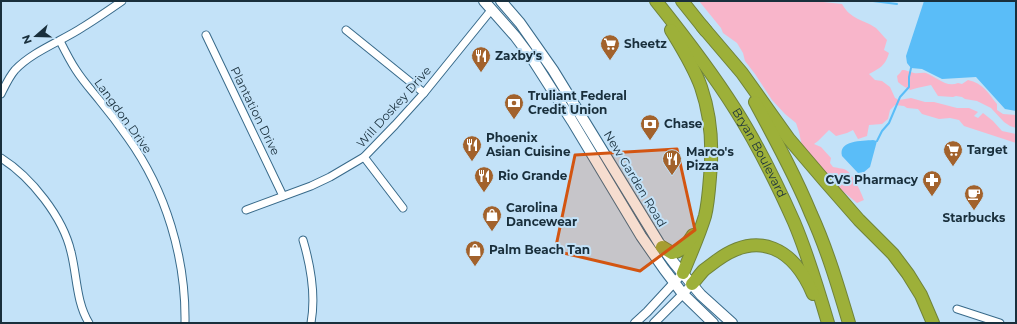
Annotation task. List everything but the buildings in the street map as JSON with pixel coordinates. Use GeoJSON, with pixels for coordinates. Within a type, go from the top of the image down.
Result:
{"type":"FeatureCollection","features":[{"type":"Feature","properties":{"kind":"highway"},"geometry":{"type":"LineString","coordinates":[[648,1],[670,29],[688,59],[701,86],[709,122],[711,163],[705,215],[682,273]]}},
{"type":"Feature","properties":{"kind":"highway","name":"Bryan Boulevard"},"geometry":{"type":"LineString","coordinates":[[656,1],[695,50],[735,109],[764,161],[789,212],[804,248],[828,323]]}},
{"type":"Feature","properties":{"kind":"highway","name":"Bryan Boulevard"},"geometry":{"type":"LineString","coordinates":[[682,1],[702,26],[750,93],[780,146],[812,215],[829,260],[849,323]]}},
{"type":"Feature","properties":{"kind":"highway"},"geometry":{"type":"LineString","coordinates":[[702,26],[742,73],[789,139],[860,220],[893,254],[921,295],[933,323]]}},
{"type":"Feature","properties":{"kind":"highway"},"geometry":{"type":"LineString","coordinates":[[662,247],[672,253],[679,251],[685,247],[702,223]]}},
{"type":"Feature","properties":{"kind":"highway"},"geometry":{"type":"LineString","coordinates":[[692,284],[704,270],[723,256],[739,248],[757,245],[772,248],[787,257],[804,275],[814,297],[823,323]]}},
{"type":"Feature","properties":{"kind":"main road","name":"New Garden Road"},"geometry":{"type":"LineString","coordinates":[[484,1],[515,36],[537,66],[588,146],[641,236],[664,270],[684,294],[714,323]]}},
{"type":"Feature","properties":{"kind":"main road","name":"New Garden Road"},"geometry":{"type":"LineString","coordinates":[[501,1],[520,23],[553,70],[662,247],[682,273],[702,295],[732,323]]}},
{"type":"Feature","properties":{"kind":"street"},"geometry":{"type":"LineString","coordinates":[[1,94],[6,83],[25,61],[38,52],[83,28],[122,1]]}},
{"type":"Feature","properties":{"kind":"street"},"geometry":{"type":"LineString","coordinates":[[492,9],[501,1]]}},
{"type":"Feature","properties":{"kind":"street","name":"Will Doskey Drive"},"geometry":{"type":"LineString","coordinates":[[246,210],[330,177],[364,157],[424,93],[492,9]]}},
{"type":"Feature","properties":{"kind":"street"},"geometry":{"type":"LineString","coordinates":[[346,30],[424,93]]}},
{"type":"Feature","properties":{"kind":"street","name":"Plantation Drive"},"geometry":{"type":"LineString","coordinates":[[206,35],[283,196]]}},
{"type":"Feature","properties":{"kind":"street","name":"Langdon Drive"},"geometry":{"type":"LineString","coordinates":[[60,41],[76,71],[129,138],[146,166],[158,191],[175,240],[181,266],[185,323]]}},
{"type":"Feature","properties":{"kind":"street"},"geometry":{"type":"LineString","coordinates":[[364,157],[403,208]]}},
{"type":"Feature","properties":{"kind":"street"},"geometry":{"type":"LineString","coordinates":[[1,158],[24,176],[38,191],[50,206],[64,232],[71,251],[80,300],[89,323]]}},
{"type":"Feature","properties":{"kind":"street"},"geometry":{"type":"LineString","coordinates":[[303,240],[313,286],[313,316],[311,323]]}},
{"type":"Feature","properties":{"kind":"street"},"geometry":{"type":"LineString","coordinates":[[635,323],[647,312],[682,273]]}},
{"type":"Feature","properties":{"kind":"street"},"geometry":{"type":"LineString","coordinates":[[654,323],[684,294],[692,284]]}},
{"type":"Feature","properties":{"kind":"street"},"geometry":{"type":"LineString","coordinates":[[957,309],[1000,323]]}},
{"type":"Feature","properties":{"kind":"highlighted area"},"geometry":{"type":"Polygon","coordinates":[[[677,149],[695,230],[640,271],[555,251],[575,155],[677,149]]]}},
{"type":"Feature","properties":{"kind":"shaded area"},"geometry":{"type":"Polygon","coordinates":[[[699,1],[814,1],[842,4],[849,13],[876,28],[887,40],[884,50],[889,53],[886,61],[879,68],[869,74],[875,80],[882,81],[890,87],[895,98],[899,100],[911,98],[957,108],[969,108],[978,112],[974,116],[978,118],[983,113],[1002,131],[1016,134],[1016,143],[964,126],[959,120],[950,118],[939,119],[922,114],[918,109],[895,105],[890,110],[888,119],[882,124],[869,125],[867,136],[858,139],[853,130],[836,136],[829,130],[814,144],[821,147],[831,158],[830,163],[833,167],[849,172],[859,188],[864,200],[857,203],[827,176],[802,146],[796,123],[772,100],[745,61],[743,53],[737,43],[723,33],[721,28],[699,1]]]}},
{"type":"Feature","properties":{"kind":"shaded area"},"geometry":{"type":"Polygon","coordinates":[[[902,70],[916,73],[926,73],[949,84],[962,84],[968,80],[978,83],[997,104],[997,110],[1003,114],[1016,115],[1016,128],[1004,122],[991,108],[977,101],[956,96],[938,96],[931,85],[910,90],[898,82],[897,76],[902,70]]]}},
{"type":"Feature","properties":{"kind":"water"},"geometry":{"type":"Polygon","coordinates":[[[924,1],[1016,1],[1016,111],[1005,109],[976,77],[942,79],[922,69],[911,68],[907,63],[906,56],[924,1]]]}},
{"type":"Feature","properties":{"kind":"water"},"geometry":{"type":"Polygon","coordinates":[[[877,141],[870,167],[864,172],[858,173],[842,156],[842,151],[847,144],[852,142],[877,141]]]}},
{"type":"Feature","properties":{"kind":"waterway"},"geometry":{"type":"LineString","coordinates":[[873,1],[897,4]]}},
{"type":"Feature","properties":{"kind":"waterway"},"geometry":{"type":"LineString","coordinates":[[877,141],[882,131],[889,123],[900,97],[909,87],[911,68]]}},
{"type":"Feature","properties":{"kind":"place","name":"Sheetz"},"geometry":{"type":"Point","coordinates":[610,61]}},
{"type":"Feature","properties":{"kind":"place","name":"Zaxby's"},"geometry":{"type":"Point","coordinates":[481,73]}},
{"type":"Feature","properties":{"kind":"place","name":"Truliant Federal Credit Union"},"geometry":{"type":"Point","coordinates":[514,120]}},
{"type":"Feature","properties":{"kind":"place","name":"Chase"},"geometry":{"type":"Point","coordinates":[650,141]}},
{"type":"Feature","properties":{"kind":"place","name":"Phoenix Asian Cuisine"},"geometry":{"type":"Point","coordinates":[472,162]}},
{"type":"Feature","properties":{"kind":"place","name":"Target"},"geometry":{"type":"Point","coordinates":[953,167]}},
{"type":"Feature","properties":{"kind":"place","name":"Marco's Pizza"},"geometry":{"type":"Point","coordinates":[672,176]}},
{"type":"Feature","properties":{"kind":"place","name":"Rio Grande"},"geometry":{"type":"Point","coordinates":[484,193]}},
{"type":"Feature","properties":{"kind":"place","name":"CVS Pharmacy"},"geometry":{"type":"Point","coordinates":[932,197]}},
{"type":"Feature","properties":{"kind":"place","name":"Starbucks"},"geometry":{"type":"Point","coordinates":[974,211]}},
{"type":"Feature","properties":{"kind":"place","name":"Carolina Dancewear"},"geometry":{"type":"Point","coordinates":[492,232]}},
{"type":"Feature","properties":{"kind":"place","name":"Palm Beach Tan"},"geometry":{"type":"Point","coordinates":[475,267]}}]}
